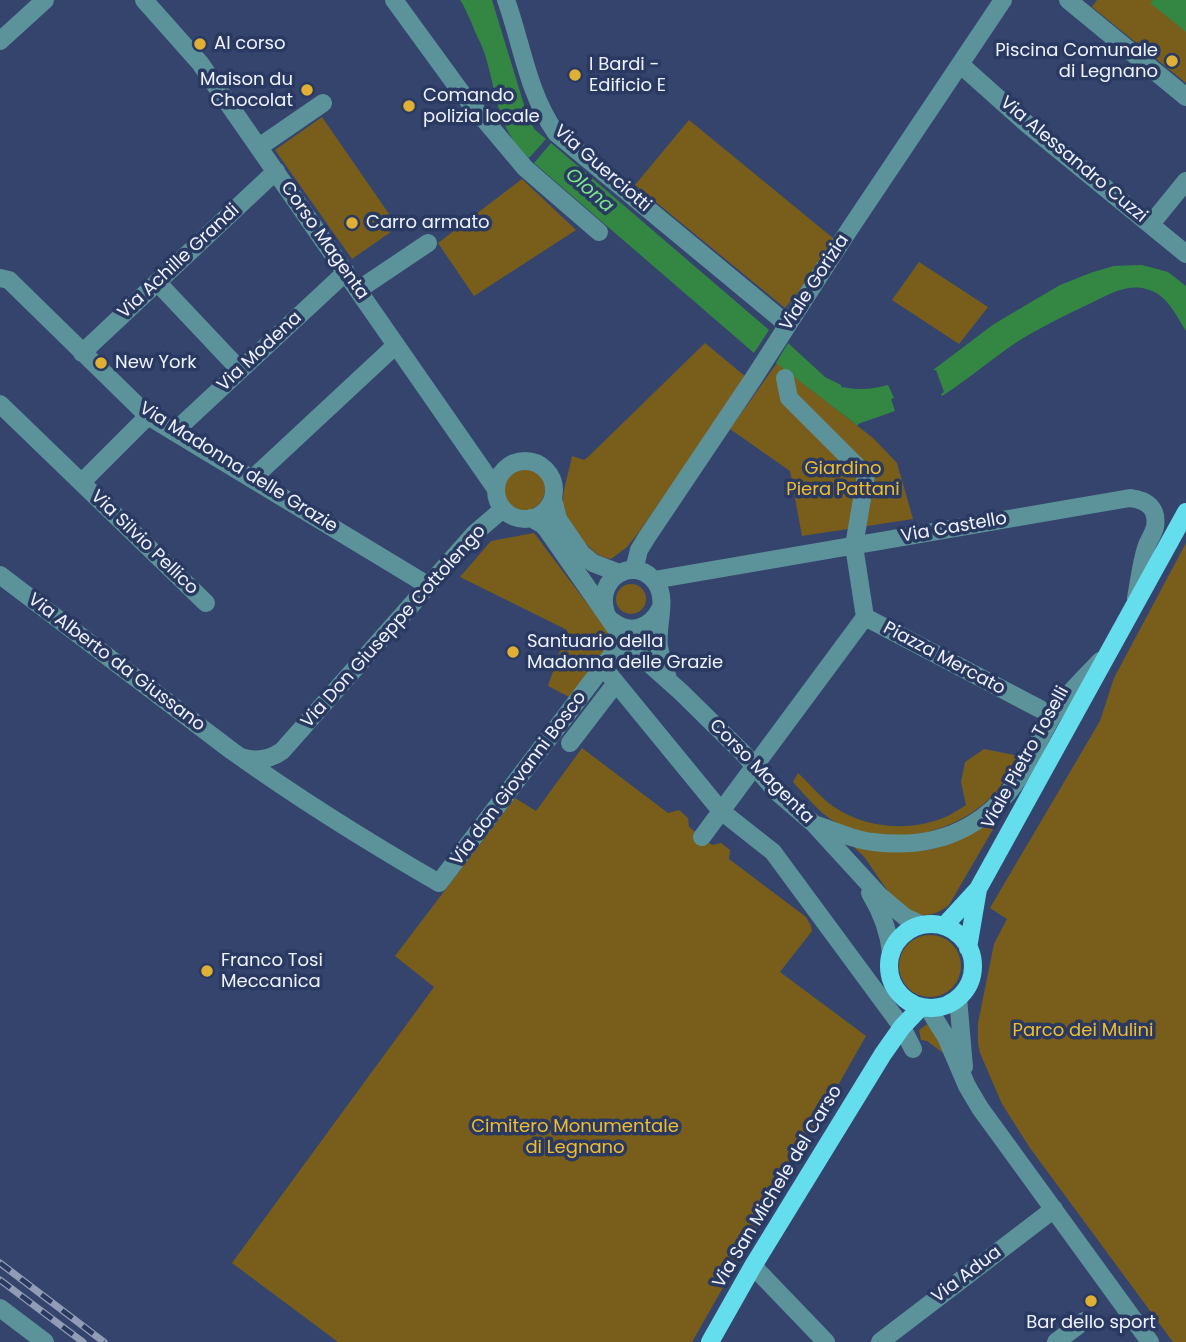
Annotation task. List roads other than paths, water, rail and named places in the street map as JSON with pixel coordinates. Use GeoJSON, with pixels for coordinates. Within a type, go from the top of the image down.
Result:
{"type":"FeatureCollection","features":[{"type":"Feature","properties":{"kind":"main road","name":"Viale Pietro Toselli"},"geometry":{"type":"LineString","coordinates":[[944,926],[978,889],[1186,512]]}},
{"type":"Feature","properties":{"kind":"main road","name":"Viale Pietro Toselli"},"geometry":{"type":"LineString","coordinates":[[968,947],[978,889]]}},
{"type":"Feature","properties":{"kind":"main road"},"geometry":{"type":"LineString","coordinates":[[933,924],[944,926],[962,938],[968,947],[973,969],[971,980],[958,998],[939,1008],[924,1008],[907,1002],[893,985],[889,975],[888,964],[895,943],[912,928],[933,924]]}},
{"type":"Feature","properties":{"kind":"main road","name":"Via San Michele del Carso"},"geometry":{"type":"LineString","coordinates":[[710,1342],[753,1266],[883,1054],[899,1022],[899,994]]}},
{"type":"Feature","properties":{"kind":"main road","name":"Via San Michele del Carso"},"geometry":{"type":"LineString","coordinates":[[899,1022],[924,1008]]}},
{"type":"Feature","properties":{"kind":"street"},"geometry":{"type":"LineString","coordinates":[[0,41],[45,0]]}},
{"type":"Feature","properties":{"kind":"street","name":"Corso Magenta"},"geometry":{"type":"LineString","coordinates":[[144,0],[200,63],[496,489],[503,509],[515,517],[531,518],[546,528],[625,643],[668,678],[743,753],[778,793],[814,824],[894,909],[922,925]]}},
{"type":"Feature","properties":{"kind":"street"},"geometry":{"type":"LineString","coordinates":[[394,0],[461,92],[526,168],[598,232]]}},
{"type":"Feature","properties":{"kind":"street","name":"Viale Gorizia"},"geometry":{"type":"LineString","coordinates":[[627,572],[849,230],[1003,0]]}},
{"type":"Feature","properties":{"kind":"street"},"geometry":{"type":"LineString","coordinates":[[1068,0],[1186,97]]}},
{"type":"Feature","properties":{"kind":"street","name":"Via Guerciotti"},"geometry":{"type":"LineString","coordinates":[[513,2],[532,84],[547,120],[556,133],[788,325]]}},
{"type":"Feature","properties":{"kind":"street","name":"Via Alessandro Cuzzi"},"geometry":{"type":"LineString","coordinates":[[961,65],[1027,124],[1186,254]]}},
{"type":"Feature","properties":{"kind":"street"},"geometry":{"type":"LineString","coordinates":[[259,147],[323,103]]}},
{"type":"Feature","properties":{"kind":"street","name":"Via Achille Grandi"},"geometry":{"type":"LineString","coordinates":[[82,353],[276,171]]}},
{"type":"Feature","properties":{"kind":"street"},"geometry":{"type":"LineString","coordinates":[[1151,224],[1186,181]]}},
{"type":"Feature","properties":{"kind":"street"},"geometry":{"type":"LineString","coordinates":[[358,290],[428,243]]}},
{"type":"Feature","properties":{"kind":"street","name":"Via Modena"},"geometry":{"type":"LineString","coordinates":[[174,432],[346,272]]}},
{"type":"Feature","properties":{"kind":"street","name":"Via Madonna delle Grazie"},"geometry":{"type":"LineString","coordinates":[[0,278],[9,280],[148,416],[429,586]]}},
{"type":"Feature","properties":{"kind":"street"},"geometry":{"type":"LineString","coordinates":[[157,282],[240,370]]}},
{"type":"Feature","properties":{"kind":"street"},"geometry":{"type":"LineString","coordinates":[[252,479],[396,345]]}},
{"type":"Feature","properties":{"kind":"street"},"geometry":{"type":"LineString","coordinates":[[785,378],[789,398],[866,475],[854,546],[865,617]]}},
{"type":"Feature","properties":{"kind":"street","name":"Via Silvio Pellico"},"geometry":{"type":"LineString","coordinates":[[0,404],[206,603]]}},
{"type":"Feature","properties":{"kind":"street","name":"Via Silvio Pellico"},"geometry":{"type":"LineString","coordinates":[[82,482],[148,416]]}},
{"type":"Feature","properties":{"kind":"street"},"geometry":{"type":"LineString","coordinates":[[496,489],[497,480],[505,467],[512,463],[527,460],[541,465],[547,470],[554,484],[553,499],[559,522],[582,554],[593,563],[627,572],[642,572],[654,580]]}},
{"type":"Feature","properties":{"kind":"street","name":"Via Castello"},"geometry":{"type":"LineString","coordinates":[[654,580],[1130,498],[1142,499],[1151,505],[1155,528],[1145,550],[1134,604]]}},
{"type":"Feature","properties":{"kind":"street"},"geometry":{"type":"LineString","coordinates":[[531,518],[544,512],[553,499]]}},
{"type":"Feature","properties":{"kind":"street","name":"Via Don Giuseppe Cottolengo"},"geometry":{"type":"LineString","coordinates":[[288,746],[475,533],[503,509]]}},
{"type":"Feature","properties":{"kind":"street"},"geometry":{"type":"LineString","coordinates":[[627,572],[608,583],[604,590],[603,598],[608,616],[623,628],[638,629],[652,622],[660,609]]}},
{"type":"Feature","properties":{"kind":"street","name":"Via Alberto da Giussano"},"geometry":{"type":"LineString","coordinates":[[0,575],[232,751],[296,796],[439,883]]}},
{"type":"Feature","properties":{"kind":"street","name":"Corso Magenta"},"geometry":{"type":"LineString","coordinates":[[654,580],[661,594],[659,648],[668,678]]}},
{"type":"Feature","properties":{"kind":"street","name":"Piazza Mercato"},"geometry":{"type":"LineString","coordinates":[[702,837],[865,617],[1040,709]]}},
{"type":"Feature","properties":{"kind":"street","name":"Via don Giovanni Bosco"},"geometry":{"type":"LineString","coordinates":[[439,883],[611,656],[625,643]]}},
{"type":"Feature","properties":{"kind":"street","name":"Viale Pietro Toselli"},"geometry":{"type":"LineString","coordinates":[[814,824],[873,842],[915,843],[941,838],[978,821],[999,804],[1020,775],[1059,706],[1111,648]]}},
{"type":"Feature","properties":{"kind":"street"},"geometry":{"type":"LineString","coordinates":[[603,667],[721,811],[773,852],[899,1022],[913,1049]]}},
{"type":"Feature","properties":{"kind":"street"},"geometry":{"type":"LineString","coordinates":[[570,743],[616,683]]}},
{"type":"Feature","properties":{"kind":"street","name":"Via Alberto da Giussano"},"geometry":{"type":"LineString","coordinates":[[232,751],[246,758],[261,760],[276,755],[288,746]]}},
{"type":"Feature","properties":{"kind":"street","name":"Via Alberto da Giussano"},"geometry":{"type":"LineString","coordinates":[[288,746],[281,758],[280,772],[285,786],[296,796]]}},
{"type":"Feature","properties":{"kind":"street","name":"Corso Magenta"},"geometry":{"type":"LineString","coordinates":[[853,867],[881,915],[891,953]]}},
{"type":"Feature","properties":{"kind":"street"},"geometry":{"type":"LineString","coordinates":[[958,998],[965,1081]]}},
{"type":"Feature","properties":{"kind":"street"},"geometry":{"type":"LineString","coordinates":[[924,1008],[946,1037],[980,1108],[1150,1342]]}},
{"type":"Feature","properties":{"kind":"street","name":"Via Adua"},"geometry":{"type":"LineString","coordinates":[[880,1342],[1054,1209]]}},
{"type":"Feature","properties":{"kind":"street"},"geometry":{"type":"LineString","coordinates":[[753,1266],[826,1342]]}},
{"type":"Feature","properties":{"kind":"street"},"geometry":{"type":"LineString","coordinates":[[0,1308],[45,1342]]}},
{"type":"Feature","properties":{"kind":"street"},"geometry":{"type":"LineString","coordinates":[[1056,1342],[1084,1321]]}},
{"type":"Feature","properties":{"kind":"water"},"geometry":{"type":"Polygon","coordinates":[[[460,0],[492,0],[528,118],[535,130],[546,139],[529,158],[518,146],[503,121],[483,49],[460,0]]]}},
{"type":"Feature","properties":{"kind":"water"},"geometry":{"type":"Polygon","coordinates":[[[1153,0],[1186,0],[1186,32],[1150,3],[1153,0]]]}},
{"type":"Feature","properties":{"kind":"water","name":"Olona"},"geometry":{"type":"Polygon","coordinates":[[[551,143],[769,330],[754,353],[534,163],[551,143]]]}},
{"type":"Feature","properties":{"kind":"water"},"geometry":{"type":"Polygon","coordinates":[[[1142,265],[1168,272],[1186,286],[1186,331],[1160,295],[1146,289],[1124,289],[1109,294],[1024,338],[942,396],[944,392],[936,370],[933,370],[994,324],[1060,285],[1114,266],[1142,265]]]}},
{"type":"Feature","properties":{"kind":"water"},"geometry":{"type":"Polygon","coordinates":[[[788,343],[825,377],[841,387],[864,389],[888,385],[894,398],[891,399],[895,411],[858,426],[776,363],[788,343]]]}},
{"type":"Feature","properties":{"kind":"railway"},"geometry":{"type":"LineString","coordinates":[[0,1263],[104,1342]]}},
{"type":"Feature","properties":{"kind":"railway"},"geometry":{"type":"LineString","coordinates":[[0,1280],[83,1342]]}},
{"type":"Feature","properties":{"kind":"place","name":"Al corso"},"geometry":{"type":"Point","coordinates":[200,44]}},
{"type":"Feature","properties":{"kind":"place","name":"Piscina Comunale di Legnano"},"geometry":{"type":"Point","coordinates":[1172,61]}},
{"type":"Feature","properties":{"kind":"place","name":"I Bardi - Edificio E"},"geometry":{"type":"Point","coordinates":[575,75]}},
{"type":"Feature","properties":{"kind":"place","name":"Maison du Chocolat"},"geometry":{"type":"Point","coordinates":[307,90]}},
{"type":"Feature","properties":{"kind":"place","name":"Comando polizia locale"},"geometry":{"type":"Point","coordinates":[409,106]}},
{"type":"Feature","properties":{"kind":"place","name":"Carro armato"},"geometry":{"type":"Point","coordinates":[352,223]}},
{"type":"Feature","properties":{"kind":"place","name":"New York"},"geometry":{"type":"Point","coordinates":[101,363]}},
{"type":"Feature","properties":{"kind":"place","name":"Santuario della Madonna delle Grazie"},"geometry":{"type":"Point","coordinates":[513,652]}},
{"type":"Feature","properties":{"kind":"place","name":"Franco Tosi Meccanica"},"geometry":{"type":"Point","coordinates":[207,971]}},
{"type":"Feature","properties":{"kind":"place","name":"Bar dello sport"},"geometry":{"type":"Point","coordinates":[1091,1301]}},
{"type":"Feature","properties":{"kind":"park label","name":"Giardino Piera Pattani"},"geometry":{"type":"Point","coordinates":[843,479]}},
{"type":"Feature","properties":{"kind":"park label","name":"Parco dei Mulini"},"geometry":{"type":"Point","coordinates":[1083,1031]}},
{"type":"Feature","properties":{"kind":"park label","name":"Cimitero Monumentale di Legnano"},"geometry":{"type":"Point","coordinates":[575,1137]}}]}
